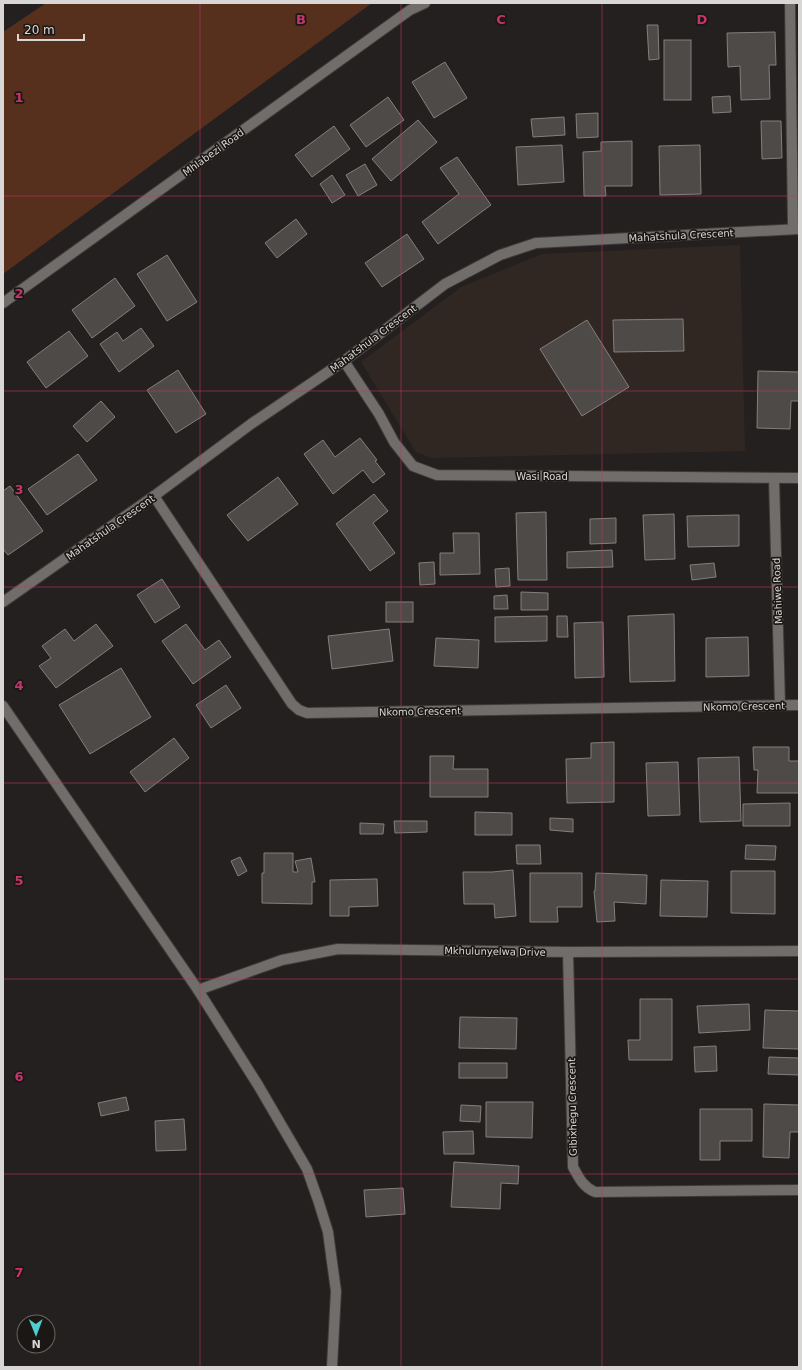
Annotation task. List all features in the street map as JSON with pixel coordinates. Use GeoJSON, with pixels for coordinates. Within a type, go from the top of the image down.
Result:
{"type":"FeatureCollection","features":[{"type":"Feature","properties":{"kind":"street","name":"Mhlabezi Road"},"geometry":{"type":"LineString","coordinates":[[3,303],[410,10],[425,3]]}},
{"type":"Feature","properties":{"kind":"street"},"geometry":{"type":"LineString","coordinates":[[790,3],[796,229]]}},
{"type":"Feature","properties":{"kind":"street","name":"Mahatshula Crescent"},"geometry":{"type":"LineString","coordinates":[[3,602],[154,496],[251,424],[344,361],[445,284],[500,255],[536,243],[796,229]]}},
{"type":"Feature","properties":{"kind":"street","name":"Wasi Road"},"geometry":{"type":"LineString","coordinates":[[344,361],[379,414],[394,442],[413,466],[437,475],[799,478]]}},
{"type":"Feature","properties":{"kind":"street","name":"Mahiwe Road"},"geometry":{"type":"LineString","coordinates":[[774,478],[780,705]]}},
{"type":"Feature","properties":{"kind":"street","name":"Nkomo Crescent"},"geometry":{"type":"LineString","coordinates":[[154,496],[292,704],[299,710],[308,713],[799,705]]}},
{"type":"Feature","properties":{"kind":"street"},"geometry":{"type":"LineString","coordinates":[[3,706],[198,990],[258,1085],[307,1169],[328,1232],[336,1291],[332,1367]]}},
{"type":"Feature","properties":{"kind":"street","name":"Mkhulunyelwa Drive"},"geometry":{"type":"LineString","coordinates":[[198,990],[282,960],[338,949],[568,952],[799,951]]}},
{"type":"Feature","properties":{"kind":"street","name":"Gibixhegu Crescent"},"geometry":{"type":"LineString","coordinates":[[568,952],[573,1167],[579,1179],[587,1188],[595,1192],[799,1190]]}},
{"type":"Feature","properties":{"kind":"shaded area"},"geometry":{"type":"Polygon","coordinates":[[[46,3],[372,3],[3,274],[3,32],[46,3]]]}},
{"type":"Feature","properties":{"kind":"shaded area"},"geometry":{"type":"Polygon","coordinates":[[[740,245],[745,451],[431,458],[416,452],[361,362],[461,287],[542,254],[740,245]]]}},
{"type":"Feature","properties":{"kind":"building"},"geometry":{"type":"Polygon","coordinates":[[[647,25],[658,25],[659,59],[649,60],[647,25]]]}},
{"type":"Feature","properties":{"kind":"building"},"geometry":{"type":"Polygon","coordinates":[[[775,32],[776,65],[769,65],[770,99],[741,100],[740,66],[728,67],[727,33],[775,32]]]}},
{"type":"Feature","properties":{"kind":"building"},"geometry":{"type":"Polygon","coordinates":[[[664,40],[691,40],[691,100],[664,100],[664,40]]]}},
{"type":"Feature","properties":{"kind":"building"},"geometry":{"type":"Polygon","coordinates":[[[445,62],[467,98],[434,118],[412,82],[445,62]]]}},
{"type":"Feature","properties":{"kind":"building"},"geometry":{"type":"Polygon","coordinates":[[[730,96],[731,112],[713,113],[712,97],[730,96]]]}},
{"type":"Feature","properties":{"kind":"building"},"geometry":{"type":"Polygon","coordinates":[[[388,97],[404,120],[366,147],[350,125],[388,97]]]}},
{"type":"Feature","properties":{"kind":"building"},"geometry":{"type":"Polygon","coordinates":[[[598,113],[598,137],[577,138],[576,114],[598,113]]]}},
{"type":"Feature","properties":{"kind":"building"},"geometry":{"type":"Polygon","coordinates":[[[564,117],[565,135],[533,137],[531,119],[564,117]]]}},
{"type":"Feature","properties":{"kind":"building"},"geometry":{"type":"Polygon","coordinates":[[[418,120],[437,142],[391,181],[372,159],[418,120]]]}},
{"type":"Feature","properties":{"kind":"building"},"geometry":{"type":"Polygon","coordinates":[[[761,121],[781,121],[782,158],[762,159],[761,121]]]}},
{"type":"Feature","properties":{"kind":"building"},"geometry":{"type":"Polygon","coordinates":[[[334,126],[350,149],[312,177],[295,155],[334,126]]]}},
{"type":"Feature","properties":{"kind":"building"},"geometry":{"type":"Polygon","coordinates":[[[632,141],[632,186],[605,186],[606,196],[584,196],[583,152],[601,151],[601,142],[632,141]]]}},
{"type":"Feature","properties":{"kind":"building"},"geometry":{"type":"Polygon","coordinates":[[[562,145],[564,182],[518,185],[516,147],[562,145]]]}},
{"type":"Feature","properties":{"kind":"building"},"geometry":{"type":"Polygon","coordinates":[[[700,145],[701,194],[660,195],[659,146],[700,145]]]}},
{"type":"Feature","properties":{"kind":"building"},"geometry":{"type":"Polygon","coordinates":[[[457,157],[491,205],[438,244],[422,222],[459,194],[440,168],[457,157]]]}},
{"type":"Feature","properties":{"kind":"building"},"geometry":{"type":"Polygon","coordinates":[[[365,164],[377,185],[358,196],[346,175],[365,164]]]}},
{"type":"Feature","properties":{"kind":"building"},"geometry":{"type":"Polygon","coordinates":[[[332,175],[345,195],[332,203],[320,184],[332,175]]]}},
{"type":"Feature","properties":{"kind":"building"},"geometry":{"type":"Polygon","coordinates":[[[296,219],[307,234],[277,258],[265,243],[296,219]]]}},
{"type":"Feature","properties":{"kind":"building"},"geometry":{"type":"Polygon","coordinates":[[[407,234],[424,259],[382,287],[365,263],[407,234]]]}},
{"type":"Feature","properties":{"kind":"building"},"geometry":{"type":"Polygon","coordinates":[[[167,255],[197,302],[167,321],[137,274],[167,255]]]}},
{"type":"Feature","properties":{"kind":"building"},"geometry":{"type":"Polygon","coordinates":[[[115,278],[135,306],[92,338],[72,310],[115,278]]]}},
{"type":"Feature","properties":{"kind":"building"},"geometry":{"type":"Polygon","coordinates":[[[683,319],[684,351],[614,352],[613,320],[683,319]]]}},
{"type":"Feature","properties":{"kind":"building"},"geometry":{"type":"Polygon","coordinates":[[[587,320],[629,387],[582,416],[540,349],[587,320]]]}},
{"type":"Feature","properties":{"kind":"building"},"geometry":{"type":"Polygon","coordinates":[[[141,328],[154,346],[119,372],[100,344],[117,332],[123,341],[141,328]]]}},
{"type":"Feature","properties":{"kind":"building"},"geometry":{"type":"Polygon","coordinates":[[[69,331],[88,356],[46,388],[27,362],[69,331]]]}},
{"type":"Feature","properties":{"kind":"building"},"geometry":{"type":"Polygon","coordinates":[[[178,370],[206,414],[176,433],[147,390],[178,370]]]}},
{"type":"Feature","properties":{"kind":"building"},"geometry":{"type":"Polygon","coordinates":[[[758,371],[799,372],[799,401],[791,401],[790,429],[757,428],[758,371]]]}},
{"type":"Feature","properties":{"kind":"building"},"geometry":{"type":"Polygon","coordinates":[[[101,401],[115,417],[87,442],[73,426],[101,401]]]}},
{"type":"Feature","properties":{"kind":"building"},"geometry":{"type":"Polygon","coordinates":[[[360,438],[377,460],[375,461],[385,474],[373,483],[363,470],[333,494],[304,454],[323,440],[335,457],[360,438]]]}},
{"type":"Feature","properties":{"kind":"building"},"geometry":{"type":"Polygon","coordinates":[[[78,454],[97,480],[47,515],[28,489],[78,454]]]}},
{"type":"Feature","properties":{"kind":"building"},"geometry":{"type":"Polygon","coordinates":[[[278,477],[298,504],[248,541],[227,515],[278,477]]]}},
{"type":"Feature","properties":{"kind":"building"},"geometry":{"type":"Polygon","coordinates":[[[10,486],[43,531],[8,555],[3,549],[3,491],[10,486]]]}},
{"type":"Feature","properties":{"kind":"building"},"geometry":{"type":"Polygon","coordinates":[[[374,494],[388,511],[373,523],[395,553],[370,571],[336,524],[374,494]]]}},
{"type":"Feature","properties":{"kind":"building"},"geometry":{"type":"Polygon","coordinates":[[[546,512],[547,580],[518,580],[516,513],[546,512]]]}},
{"type":"Feature","properties":{"kind":"building"},"geometry":{"type":"Polygon","coordinates":[[[674,514],[675,559],[645,560],[643,515],[674,514]]]}},
{"type":"Feature","properties":{"kind":"building"},"geometry":{"type":"Polygon","coordinates":[[[739,515],[739,546],[688,547],[687,516],[739,515]]]}},
{"type":"Feature","properties":{"kind":"building"},"geometry":{"type":"Polygon","coordinates":[[[616,518],[616,543],[590,544],[590,519],[616,518]]]}},
{"type":"Feature","properties":{"kind":"building"},"geometry":{"type":"Polygon","coordinates":[[[453,533],[479,533],[480,574],[440,575],[440,553],[454,553],[453,533]]]}},
{"type":"Feature","properties":{"kind":"building"},"geometry":{"type":"Polygon","coordinates":[[[612,550],[613,567],[567,568],[567,552],[612,550]]]}},
{"type":"Feature","properties":{"kind":"building"},"geometry":{"type":"Polygon","coordinates":[[[434,562],[435,584],[420,585],[419,563],[434,562]]]}},
{"type":"Feature","properties":{"kind":"building"},"geometry":{"type":"Polygon","coordinates":[[[714,563],[716,577],[692,580],[690,565],[714,563]]]}},
{"type":"Feature","properties":{"kind":"building"},"geometry":{"type":"Polygon","coordinates":[[[509,568],[510,586],[496,587],[495,569],[509,568]]]}},
{"type":"Feature","properties":{"kind":"building"},"geometry":{"type":"Polygon","coordinates":[[[162,579],[180,607],[155,623],[137,595],[162,579]]]}},
{"type":"Feature","properties":{"kind":"building"},"geometry":{"type":"Polygon","coordinates":[[[521,592],[548,593],[548,610],[521,610],[521,592]]]}},
{"type":"Feature","properties":{"kind":"building"},"geometry":{"type":"Polygon","coordinates":[[[507,595],[508,609],[494,609],[494,596],[507,595]]]}},
{"type":"Feature","properties":{"kind":"building"},"geometry":{"type":"Polygon","coordinates":[[[386,602],[413,602],[413,622],[386,622],[386,602]]]}},
{"type":"Feature","properties":{"kind":"building"},"geometry":{"type":"Polygon","coordinates":[[[674,614],[675,681],[630,682],[628,616],[674,614]]]}},
{"type":"Feature","properties":{"kind":"building"},"geometry":{"type":"Polygon","coordinates":[[[547,616],[547,641],[495,642],[495,617],[547,616]]]}},
{"type":"Feature","properties":{"kind":"building"},"geometry":{"type":"Polygon","coordinates":[[[557,616],[567,616],[568,637],[557,637],[557,616]]]}},
{"type":"Feature","properties":{"kind":"building"},"geometry":{"type":"Polygon","coordinates":[[[603,622],[604,677],[575,678],[574,623],[603,622]]]}},
{"type":"Feature","properties":{"kind":"building"},"geometry":{"type":"Polygon","coordinates":[[[96,624],[113,646],[56,688],[39,666],[51,658],[42,646],[65,629],[74,641],[96,624]]]}},
{"type":"Feature","properties":{"kind":"building"},"geometry":{"type":"Polygon","coordinates":[[[186,624],[205,650],[219,640],[231,657],[193,684],[162,641],[186,624]]]}},
{"type":"Feature","properties":{"kind":"building"},"geometry":{"type":"Polygon","coordinates":[[[389,629],[393,661],[332,669],[328,636],[389,629]]]}},
{"type":"Feature","properties":{"kind":"building"},"geometry":{"type":"Polygon","coordinates":[[[748,637],[749,676],[706,677],[706,638],[748,637]]]}},
{"type":"Feature","properties":{"kind":"building"},"geometry":{"type":"Polygon","coordinates":[[[436,638],[479,640],[478,668],[434,666],[436,638]]]}},
{"type":"Feature","properties":{"kind":"building"},"geometry":{"type":"Polygon","coordinates":[[[121,668],[151,717],[90,754],[59,705],[121,668]]]}},
{"type":"Feature","properties":{"kind":"building"},"geometry":{"type":"Polygon","coordinates":[[[226,685],[241,708],[211,728],[196,705],[226,685]]]}},
{"type":"Feature","properties":{"kind":"building"},"geometry":{"type":"Polygon","coordinates":[[[174,738],[189,758],[145,792],[130,772],[174,738]]]}},
{"type":"Feature","properties":{"kind":"building"},"geometry":{"type":"Polygon","coordinates":[[[614,742],[614,802],[567,803],[566,759],[591,758],[591,743],[614,742]]]}},
{"type":"Feature","properties":{"kind":"building"},"geometry":{"type":"Polygon","coordinates":[[[753,747],[789,747],[789,761],[799,761],[799,793],[757,793],[758,770],[754,770],[753,747]]]}},
{"type":"Feature","properties":{"kind":"building"},"geometry":{"type":"Polygon","coordinates":[[[430,756],[454,756],[453,769],[488,769],[488,797],[430,797],[430,756]]]}},
{"type":"Feature","properties":{"kind":"building"},"geometry":{"type":"Polygon","coordinates":[[[739,757],[741,821],[700,822],[698,758],[739,757]]]}},
{"type":"Feature","properties":{"kind":"building"},"geometry":{"type":"Polygon","coordinates":[[[678,762],[680,815],[648,816],[646,763],[678,762]]]}},
{"type":"Feature","properties":{"kind":"building"},"geometry":{"type":"Polygon","coordinates":[[[790,803],[790,826],[743,826],[743,804],[790,803]]]}},
{"type":"Feature","properties":{"kind":"building"},"geometry":{"type":"Polygon","coordinates":[[[475,812],[512,813],[512,835],[475,835],[475,812]]]}},
{"type":"Feature","properties":{"kind":"building"},"geometry":{"type":"Polygon","coordinates":[[[550,818],[573,819],[573,832],[550,830],[550,818]]]}},
{"type":"Feature","properties":{"kind":"building"},"geometry":{"type":"Polygon","coordinates":[[[394,821],[427,821],[427,832],[395,833],[394,821]]]}},
{"type":"Feature","properties":{"kind":"building"},"geometry":{"type":"Polygon","coordinates":[[[360,823],[384,824],[383,834],[360,834],[360,823]]]}},
{"type":"Feature","properties":{"kind":"building"},"geometry":{"type":"Polygon","coordinates":[[[516,845],[540,845],[541,864],[517,864],[516,845]]]}},
{"type":"Feature","properties":{"kind":"building"},"geometry":{"type":"Polygon","coordinates":[[[746,845],[776,846],[775,860],[745,859],[746,845]]]}},
{"type":"Feature","properties":{"kind":"building"},"geometry":{"type":"Polygon","coordinates":[[[264,853],[293,853],[293,872],[298,872],[295,861],[311,858],[315,882],[312,882],[312,904],[262,903],[264,853]]]}},
{"type":"Feature","properties":{"kind":"building"},"geometry":{"type":"Polygon","coordinates":[[[240,857],[247,871],[238,876],[231,861],[240,857]]]}},
{"type":"Feature","properties":{"kind":"building"},"geometry":{"type":"Polygon","coordinates":[[[513,870],[516,916],[495,918],[494,904],[464,904],[463,872],[513,870]]]}},
{"type":"Feature","properties":{"kind":"building"},"geometry":{"type":"Polygon","coordinates":[[[731,871],[775,871],[775,914],[731,913],[731,871]]]}},
{"type":"Feature","properties":{"kind":"building"},"geometry":{"type":"Polygon","coordinates":[[[530,873],[582,873],[582,907],[557,907],[558,922],[530,922],[530,873]]]}},
{"type":"Feature","properties":{"kind":"building"},"geometry":{"type":"Polygon","coordinates":[[[596,873],[647,875],[646,904],[614,902],[615,921],[597,922],[594,891],[596,873]]]}},
{"type":"Feature","properties":{"kind":"building"},"geometry":{"type":"Polygon","coordinates":[[[377,879],[378,906],[349,907],[349,916],[330,916],[330,880],[377,879]]]}},
{"type":"Feature","properties":{"kind":"building"},"geometry":{"type":"Polygon","coordinates":[[[661,880],[708,881],[707,917],[660,916],[661,880]]]}},
{"type":"Feature","properties":{"kind":"building"},"geometry":{"type":"Polygon","coordinates":[[[640,999],[672,999],[672,1060],[629,1060],[628,1040],[640,1040],[640,999]]]}},
{"type":"Feature","properties":{"kind":"building"},"geometry":{"type":"Polygon","coordinates":[[[749,1004],[750,1030],[699,1033],[697,1006],[749,1004]]]}},
{"type":"Feature","properties":{"kind":"building"},"geometry":{"type":"Polygon","coordinates":[[[765,1010],[799,1011],[799,1049],[763,1048],[765,1010]]]}},
{"type":"Feature","properties":{"kind":"building"},"geometry":{"type":"Polygon","coordinates":[[[460,1017],[517,1018],[516,1049],[459,1048],[460,1017]]]}},
{"type":"Feature","properties":{"kind":"building"},"geometry":{"type":"Polygon","coordinates":[[[716,1046],[717,1071],[695,1072],[694,1047],[716,1046]]]}},
{"type":"Feature","properties":{"kind":"building"},"geometry":{"type":"Polygon","coordinates":[[[769,1057],[799,1058],[799,1075],[768,1074],[769,1057]]]}},
{"type":"Feature","properties":{"kind":"building"},"geometry":{"type":"Polygon","coordinates":[[[459,1063],[507,1063],[507,1078],[459,1078],[459,1063]]]}},
{"type":"Feature","properties":{"kind":"building"},"geometry":{"type":"Polygon","coordinates":[[[126,1097],[129,1110],[101,1116],[98,1103],[126,1097]]]}},
{"type":"Feature","properties":{"kind":"building"},"geometry":{"type":"Polygon","coordinates":[[[486,1102],[533,1102],[532,1138],[486,1137],[486,1102]]]}},
{"type":"Feature","properties":{"kind":"building"},"geometry":{"type":"Polygon","coordinates":[[[764,1104],[799,1105],[799,1132],[790,1132],[789,1158],[763,1157],[764,1104]]]}},
{"type":"Feature","properties":{"kind":"building"},"geometry":{"type":"Polygon","coordinates":[[[461,1105],[481,1106],[480,1122],[460,1121],[461,1105]]]}},
{"type":"Feature","properties":{"kind":"building"},"geometry":{"type":"Polygon","coordinates":[[[700,1109],[752,1109],[752,1141],[720,1141],[720,1160],[700,1160],[700,1109]]]}},
{"type":"Feature","properties":{"kind":"building"},"geometry":{"type":"Polygon","coordinates":[[[184,1119],[186,1150],[156,1151],[155,1121],[184,1119]]]}},
{"type":"Feature","properties":{"kind":"building"},"geometry":{"type":"Polygon","coordinates":[[[473,1131],[474,1154],[444,1154],[443,1132],[473,1131]]]}},
{"type":"Feature","properties":{"kind":"building"},"geometry":{"type":"Polygon","coordinates":[[[454,1162],[519,1166],[518,1184],[501,1183],[500,1209],[451,1207],[454,1162]]]}},
{"type":"Feature","properties":{"kind":"building"},"geometry":{"type":"Polygon","coordinates":[[[403,1188],[405,1214],[366,1217],[364,1190],[403,1188]]]}}]}
